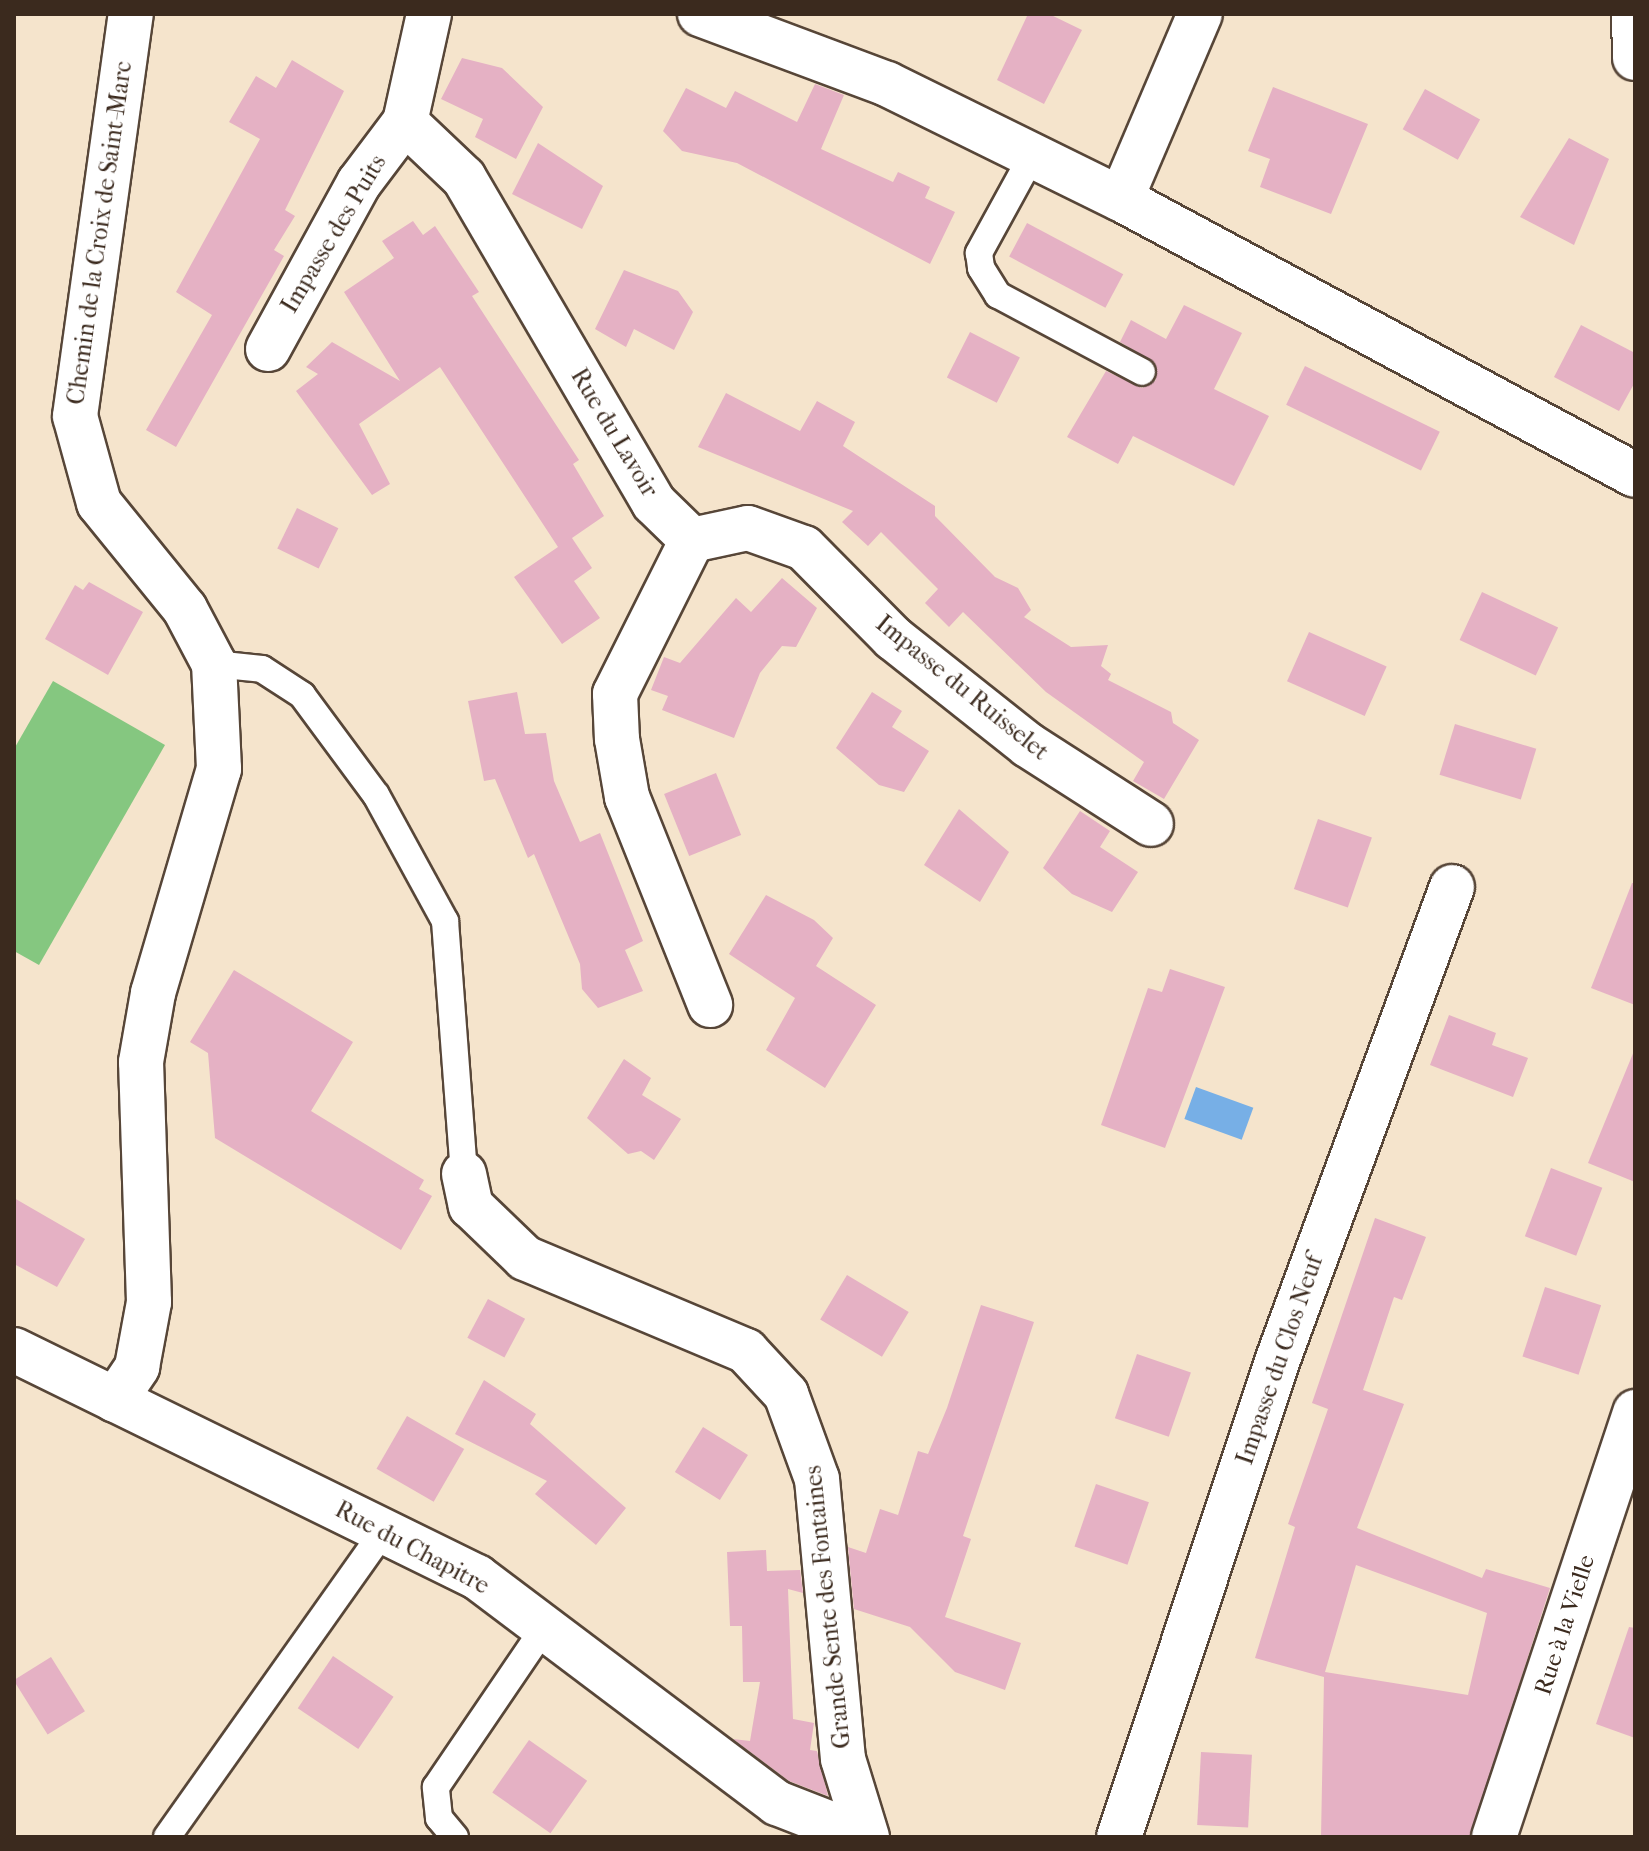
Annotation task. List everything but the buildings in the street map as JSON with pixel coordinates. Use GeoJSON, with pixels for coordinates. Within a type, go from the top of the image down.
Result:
{"type":"FeatureCollection","features":[{"type":"Feature","properties":{"kind":"street","name":"Chemin de la Croix de Saint-Marc"},"geometry":{"type":"LineString","coordinates":[[115,1400],[137,1367],[149,1302],[141,1062],[153,993],[219,769],[214,664],[185,609],[99,503],[75,416],[131,14]]}},
{"type":"Feature","properties":{"kind":"street"},"geometry":{"type":"LineString","coordinates":[[405,122],[429,14]]}},
{"type":"Feature","properties":{"kind":"street"},"geometry":{"type":"LineString","coordinates":[[700,14],[887,84],[1121,199],[1635,475]]}},
{"type":"Feature","properties":{"kind":"street"},"geometry":{"type":"LineString","coordinates":[[1121,199],[1200,14]]}},
{"type":"Feature","properties":{"kind":"street"},"geometry":{"type":"LineString","coordinates":[[1634,14],[1635,58]]}},
{"type":"Feature","properties":{"kind":"street","name":"Impasse des Puits"},"geometry":{"type":"LineString","coordinates":[[268,349],[359,183],[405,122]]}},
{"type":"Feature","properties":{"kind":"street","name":"Rue du Lavoir"},"geometry":{"type":"LineString","coordinates":[[405,122],[464,178],[654,503],[692,540]]}},
{"type":"Feature","properties":{"kind":"street","name":"Impasse du Ruisselet"},"geometry":{"type":"LineString","coordinates":[[692,540],[748,528],[804,548],[893,638],[1015,735],[1151,824]]}},
{"type":"Feature","properties":{"kind":"street"},"geometry":{"type":"LineString","coordinates":[[692,540],[615,694],[617,739],[627,797],[710,1005]]}},
{"type":"Feature","properties":{"kind":"street","name":"Impasse du Clos Neuf"},"geometry":{"type":"LineString","coordinates":[[1119,1837],[1278,1359],[1452,887]]}},
{"type":"Feature","properties":{"kind":"street","name":"Grande Sente des Fontaines"},"geometry":{"type":"LineString","coordinates":[[464,1174],[471,1206],[525,1258],[746,1351],[786,1394],[817,1479],[843,1759],[866,1837]]}},
{"type":"Feature","properties":{"kind":"street","name":"Rue du Chapitre"},"geometry":{"type":"LineString","coordinates":[[14,1350],[477,1577],[777,1803],[866,1837]]}},
{"type":"Feature","properties":{"kind":"street","name":"Rue à la Vielle"},"geometry":{"type":"LineString","coordinates":[[1494,1837],[1635,1412]]}},
{"type":"Feature","properties":{"kind":"lane"},"geometry":{"type":"LineString","coordinates":[[1032,156],[979,253],[981,268],[998,295],[1142,372]]}},
{"type":"Feature","properties":{"kind":"lane","name":"Grande Sente des Fontaines"},"geometry":{"type":"LineString","coordinates":[[214,664],[262,669],[302,695],[376,795],[445,921],[464,1174]]}},
{"type":"Feature","properties":{"kind":"lane"},"geometry":{"type":"LineString","coordinates":[[167,1837],[384,1530]]}},
{"type":"Feature","properties":{"kind":"lane"},"geometry":{"type":"LineString","coordinates":[[455,1837],[439,1818],[436,1787],[544,1628]]}},
{"type":"Feature","properties":{"kind":"green space"},"geometry":{"type":"Polygon","coordinates":[[[53,681],[165,745],[39,965],[14,951],[14,749],[53,681]]]}},
{"type":"Feature","properties":{"kind":"water"},"geometry":{"type":"Polygon","coordinates":[[[1196,1087],[1253,1108],[1242,1140],[1184,1119],[1196,1087]]]}}]}
